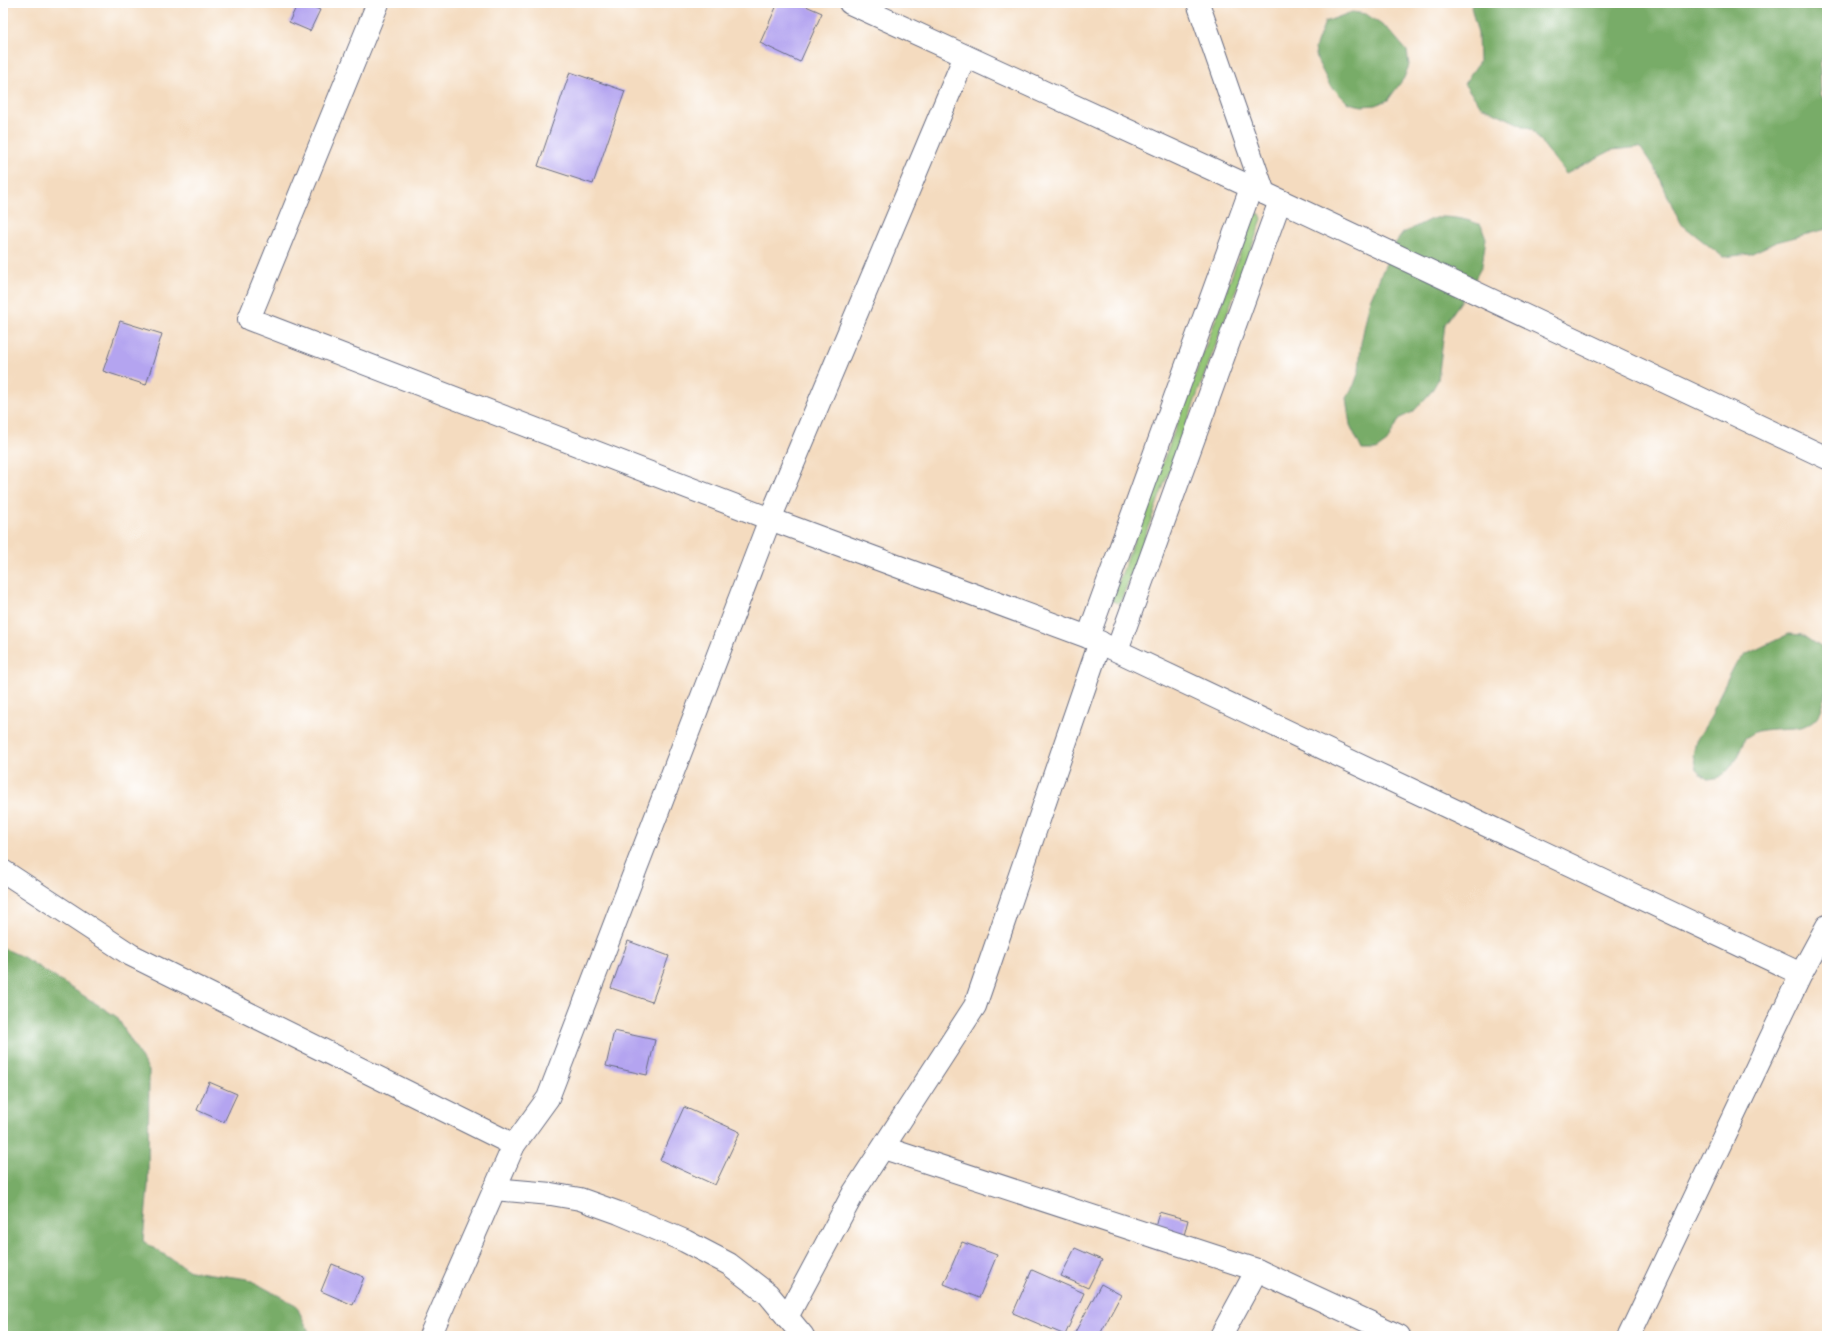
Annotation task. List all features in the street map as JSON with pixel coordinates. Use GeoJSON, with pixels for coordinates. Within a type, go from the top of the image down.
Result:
{"type":"FeatureCollection","features":[{"type":"Feature","properties":{"kind":"street"},"geometry":{"type":"LineString","coordinates":[[378,3],[248,319],[770,519],[1101,643],[1801,974]]}},
{"type":"Feature","properties":{"kind":"street"},"geometry":{"type":"LineString","coordinates":[[850,3],[1265,194],[1827,458]]}},
{"type":"Feature","properties":{"kind":"street"},"geometry":{"type":"LineString","coordinates":[[787,1317],[854,1192],[975,1006],[1101,643],[1265,194],[1205,5]]}},
{"type":"Feature","properties":{"kind":"street"},"geometry":{"type":"LineString","coordinates":[[430,1336],[514,1145],[548,1098],[770,519],[965,56]]}},
{"type":"Feature","properties":{"kind":"street"},"geometry":{"type":"LineString","coordinates":[[1101,643],[1265,194]]}},
{"type":"Feature","properties":{"kind":"street"},"geometry":{"type":"LineString","coordinates":[[3,871],[130,955],[514,1145]]}},
{"type":"Feature","properties":{"kind":"street"},"geometry":{"type":"LineString","coordinates":[[1629,1336],[1801,974],[1827,926]]}},
{"type":"Feature","properties":{"kind":"street"},"geometry":{"type":"LineString","coordinates":[[884,1148],[1257,1270],[1399,1336]]}},
{"type":"Feature","properties":{"kind":"street"},"geometry":{"type":"LineString","coordinates":[[494,1189],[552,1194],[580,1199],[619,1213],[670,1235],[729,1264],[768,1294],[803,1336]]}},
{"type":"Feature","properties":{"kind":"street"},"geometry":{"type":"LineString","coordinates":[[1221,1336],[1257,1270]]}},
{"type":"Feature","properties":{"kind":"green space"},"geometry":{"type":"Polygon","coordinates":[[[1473,3],[1826,3],[1827,43],[1820,65],[1821,95],[1827,104],[1827,229],[1776,242],[1750,254],[1723,257],[1680,223],[1657,172],[1640,147],[1612,150],[1566,174],[1532,130],[1481,106],[1464,84],[1479,62],[1478,34],[1471,7],[1473,3]]]}},
{"type":"Feature","properties":{"kind":"green space"},"geometry":{"type":"Polygon","coordinates":[[[1352,12],[1366,14],[1389,30],[1407,51],[1409,65],[1404,78],[1388,100],[1375,105],[1362,106],[1348,103],[1329,84],[1317,60],[1315,48],[1325,22],[1352,12]]]}},
{"type":"Feature","properties":{"kind":"green space"},"geometry":{"type":"Polygon","coordinates":[[[1255,213],[1260,214],[1262,219],[1121,601],[1117,603],[1112,600],[1255,213]]]}},
{"type":"Feature","properties":{"kind":"green space"},"geometry":{"type":"Polygon","coordinates":[[[1439,217],[1450,217],[1471,221],[1481,225],[1486,238],[1482,266],[1469,290],[1445,324],[1438,380],[1431,392],[1413,412],[1400,418],[1387,442],[1376,450],[1362,450],[1350,425],[1346,398],[1354,385],[1359,371],[1361,343],[1370,300],[1394,245],[1403,233],[1429,220],[1439,217]]]}},
{"type":"Feature","properties":{"kind":"green space"},"geometry":{"type":"Polygon","coordinates":[[[1789,634],[1803,635],[1825,650],[1827,666],[1826,687],[1822,708],[1817,717],[1811,723],[1802,727],[1770,729],[1753,733],[1745,738],[1738,754],[1728,770],[1719,777],[1707,779],[1696,769],[1693,755],[1696,741],[1712,715],[1716,702],[1736,663],[1747,654],[1789,634]]]}},
{"type":"Feature","properties":{"kind":"green space"},"geometry":{"type":"Polygon","coordinates":[[[3,948],[23,957],[117,1017],[149,1071],[148,1186],[143,1241],[190,1271],[248,1279],[296,1305],[311,1336],[3,1336],[3,948]]]}},
{"type":"Feature","properties":{"kind":"building"},"geometry":{"type":"Polygon","coordinates":[[[298,3],[304,3],[320,10],[310,31],[289,22],[298,3]]]}},
{"type":"Feature","properties":{"kind":"building"},"geometry":{"type":"Polygon","coordinates":[[[778,3],[799,3],[822,13],[800,62],[760,43],[778,3]]]}},
{"type":"Feature","properties":{"kind":"building"},"geometry":{"type":"Polygon","coordinates":[[[570,72],[625,91],[593,184],[538,166],[570,72]]]}},
{"type":"Feature","properties":{"kind":"building"},"geometry":{"type":"Polygon","coordinates":[[[120,321],[162,334],[146,385],[103,371],[120,321]]]}},
{"type":"Feature","properties":{"kind":"building"},"geometry":{"type":"Polygon","coordinates":[[[628,941],[669,956],[652,1002],[611,988],[628,941]]]}},
{"type":"Feature","properties":{"kind":"building"},"geometry":{"type":"Polygon","coordinates":[[[614,1031],[655,1040],[647,1075],[606,1066],[614,1031]]]}},
{"type":"Feature","properties":{"kind":"building"},"geometry":{"type":"Polygon","coordinates":[[[209,1082],[237,1094],[224,1122],[197,1110],[209,1082]]]}},
{"type":"Feature","properties":{"kind":"building"},"geometry":{"type":"Polygon","coordinates":[[[684,1107],[740,1132],[715,1185],[660,1160],[684,1107]]]}},
{"type":"Feature","properties":{"kind":"building"},"geometry":{"type":"Polygon","coordinates":[[[1159,1212],[1188,1220],[1179,1255],[1150,1247],[1159,1212]]]}},
{"type":"Feature","properties":{"kind":"building"},"geometry":{"type":"Polygon","coordinates":[[[962,1242],[997,1255],[979,1298],[944,1284],[962,1242]]]}},
{"type":"Feature","properties":{"kind":"building"},"geometry":{"type":"Polygon","coordinates":[[[1075,1248],[1102,1260],[1088,1288],[1061,1276],[1075,1248]]]}},
{"type":"Feature","properties":{"kind":"building"},"geometry":{"type":"Polygon","coordinates":[[[332,1264],[364,1277],[353,1305],[321,1291],[332,1264]]]}},
{"type":"Feature","properties":{"kind":"building"},"geometry":{"type":"Polygon","coordinates":[[[1032,1270],[1084,1293],[1065,1335],[1013,1313],[1032,1270]]]}},
{"type":"Feature","properties":{"kind":"building"},"geometry":{"type":"Polygon","coordinates":[[[1101,1284],[1121,1295],[1099,1336],[1073,1336],[1101,1284]]]}}]}
